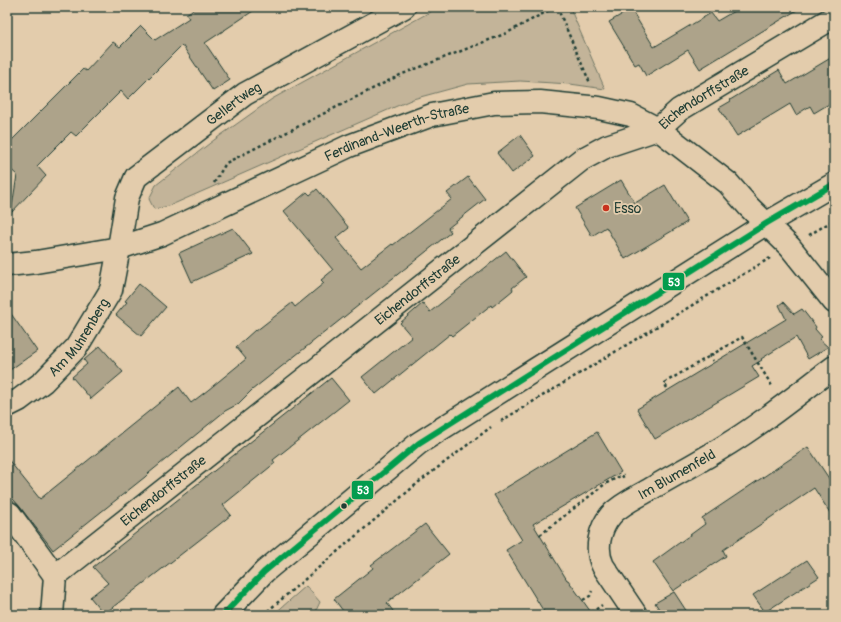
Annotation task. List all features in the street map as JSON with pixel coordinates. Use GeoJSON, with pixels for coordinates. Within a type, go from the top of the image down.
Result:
{"type":"FeatureCollection","features":[{"type":"Feature","properties":{"kind":"street","name":"Gellertweg"},"geometry":{"type":"LineString","coordinates":[[119,248],[127,198],[136,177],[245,94],[404,7]]}},
{"type":"Feature","properties":{"kind":"street","name":"Eichendorffstraße"},"geometry":{"type":"LineString","coordinates":[[55,576],[581,160],[607,146],[658,129],[679,110],[834,17]]}},
{"type":"Feature","properties":{"kind":"street","name":"Ferdinand-Weerth-Straße"},"geometry":{"type":"LineString","coordinates":[[7,265],[36,262],[119,248],[162,234],[349,146],[432,115],[494,103],[540,102],[599,108],[630,115],[658,129],[728,183],[749,207],[790,247],[834,302]]}},
{"type":"Feature","properties":{"kind":"street"},"geometry":{"type":"LineString","coordinates":[[223,615],[264,572],[419,443],[767,224],[834,184]]}},
{"type":"Feature","properties":{"kind":"street","name":"Am Muhrenberg"},"geometry":{"type":"LineString","coordinates":[[7,406],[19,400],[43,382],[76,348],[111,290],[119,248]]}},
{"type":"Feature","properties":{"kind":"street","name":"Im Blumenfeld"},"geometry":{"type":"LineString","coordinates":[[636,615],[603,566],[600,559],[600,539],[604,526],[611,515],[635,498],[728,445],[756,426],[834,367]]}},
{"type":"Feature","properties":{"kind":"street"},"geometry":{"type":"LineString","coordinates":[[7,512],[55,576],[52,615]]}},
{"type":"Feature","properties":{"kind":"path"},"geometry":{"type":"LineString","coordinates":[[214,209],[211,189],[226,163],[400,75],[507,33],[556,7],[588,78]]}},
{"type":"Feature","properties":{"kind":"path"},"geometry":{"type":"LineString","coordinates":[[498,422],[834,220]]}},
{"type":"Feature","properties":{"kind":"path"},"geometry":{"type":"LineString","coordinates":[[666,388],[664,383],[709,355],[742,337],[784,405]]}},
{"type":"Feature","properties":{"kind":"path"},"geometry":{"type":"LineString","coordinates":[[709,355],[713,361]]}},
{"type":"Feature","properties":{"kind":"path"},"geometry":{"type":"LineString","coordinates":[[263,615],[419,482],[492,427]]}},
{"type":"Feature","properties":{"kind":"path"},"geometry":{"type":"LineString","coordinates":[[540,535],[613,478],[622,475],[635,498]]}},
{"type":"Feature","properties":{"kind":"shaded area"},"geometry":{"type":"Polygon","coordinates":[[[439,7],[571,7],[570,8],[605,89],[570,84],[520,81],[468,84],[413,99],[169,206],[154,209],[149,199],[156,185],[214,140],[272,99],[439,7]]]}},
{"type":"Feature","properties":{"kind":"shaded area"},"geometry":{"type":"Polygon","coordinates":[[[306,586],[320,602],[314,615],[273,615],[306,586]]]}},
{"type":"Feature","properties":{"kind":"building"},"geometry":{"type":"Polygon","coordinates":[[[197,7],[259,7],[205,43],[230,80],[213,91],[182,45],[128,99],[121,91],[76,136],[71,132],[37,166],[46,176],[11,213],[17,175],[7,166],[7,145],[83,69],[86,71],[113,42],[120,47],[141,26],[155,40],[189,18],[186,14],[197,7]]]}},
{"type":"Feature","properties":{"kind":"building"},"geometry":{"type":"Polygon","coordinates":[[[741,7],[802,7],[700,69],[688,50],[646,76],[639,63],[635,65],[609,22],[631,9],[654,47],[711,13],[717,21],[741,7]]]}},
{"type":"Feature","properties":{"kind":"building"},"geometry":{"type":"Polygon","coordinates":[[[834,56],[834,101],[814,113],[810,106],[796,115],[790,104],[737,136],[719,108],[779,70],[787,84],[834,56]]]}},
{"type":"Feature","properties":{"kind":"building"},"geometry":{"type":"Polygon","coordinates":[[[520,135],[535,156],[512,173],[497,153],[520,135]]]}},
{"type":"Feature","properties":{"kind":"building"},"geometry":{"type":"Polygon","coordinates":[[[468,177],[485,199],[448,228],[451,232],[252,390],[238,404],[225,411],[53,550],[7,492],[7,458],[40,499],[179,387],[191,403],[246,359],[236,347],[255,330],[256,331],[292,303],[295,307],[324,283],[321,280],[333,270],[284,211],[307,192],[310,195],[317,189],[349,228],[336,238],[361,268],[452,199],[447,193],[468,177]]]}},
{"type":"Feature","properties":{"kind":"building"},"geometry":{"type":"Polygon","coordinates":[[[621,180],[635,203],[665,185],[687,222],[625,259],[606,227],[592,236],[575,208],[621,180]]]}},
{"type":"Feature","properties":{"kind":"building"},"geometry":{"type":"Polygon","coordinates":[[[233,228],[253,254],[192,282],[179,253],[233,228]]]}},
{"type":"Feature","properties":{"kind":"building"},"geometry":{"type":"Polygon","coordinates":[[[506,251],[526,277],[492,307],[491,305],[452,336],[450,334],[376,394],[362,377],[412,337],[400,323],[423,303],[430,312],[506,251]]]}},
{"type":"Feature","properties":{"kind":"building"},"geometry":{"type":"Polygon","coordinates":[[[139,284],[166,307],[141,336],[116,315],[139,284]]]}},
{"type":"Feature","properties":{"kind":"building"},"geometry":{"type":"Polygon","coordinates":[[[783,302],[794,314],[802,309],[822,337],[819,339],[828,347],[808,359],[796,337],[752,366],[759,377],[655,439],[637,409],[786,319],[779,305],[783,302]]]}},
{"type":"Feature","properties":{"kind":"building"},"geometry":{"type":"Polygon","coordinates":[[[7,308],[37,351],[7,372],[7,308]]]}},
{"type":"Feature","properties":{"kind":"building"},"geometry":{"type":"Polygon","coordinates":[[[100,346],[123,372],[91,399],[72,377],[87,364],[84,360],[100,346]]]}},
{"type":"Feature","properties":{"kind":"building"},"geometry":{"type":"Polygon","coordinates":[[[331,378],[349,400],[273,460],[275,463],[223,505],[231,515],[104,614],[90,597],[108,583],[93,567],[331,378]]]}},
{"type":"Feature","properties":{"kind":"building"},"geometry":{"type":"Polygon","coordinates":[[[597,432],[621,472],[533,524],[567,580],[593,615],[546,615],[506,550],[522,540],[494,495],[597,432]]]}},
{"type":"Feature","properties":{"kind":"building"},"geometry":{"type":"Polygon","coordinates":[[[808,447],[834,486],[834,519],[814,488],[723,550],[726,556],[673,591],[653,562],[705,524],[702,518],[808,447]]]}},
{"type":"Feature","properties":{"kind":"building"},"geometry":{"type":"Polygon","coordinates":[[[425,524],[449,554],[387,603],[396,615],[346,615],[334,599],[373,568],[371,565],[425,524]]]}},
{"type":"Feature","properties":{"kind":"building"},"geometry":{"type":"Polygon","coordinates":[[[807,560],[819,577],[765,612],[753,595],[807,560]]]}},
{"type":"Feature","properties":{"kind":"building"},"geometry":{"type":"Polygon","coordinates":[[[674,592],[689,615],[663,615],[655,603],[674,592]]]}},
{"type":"Feature","properties":{"kind":"transit line","name":"53"},"geometry":{"type":"LineString","coordinates":[[223,615],[264,572],[419,443],[767,223],[834,184]]}},
{"type":"Feature","properties":{"kind":"place","name":"Esso"},"geometry":{"type":"Point","coordinates":[606,208]}}]}
